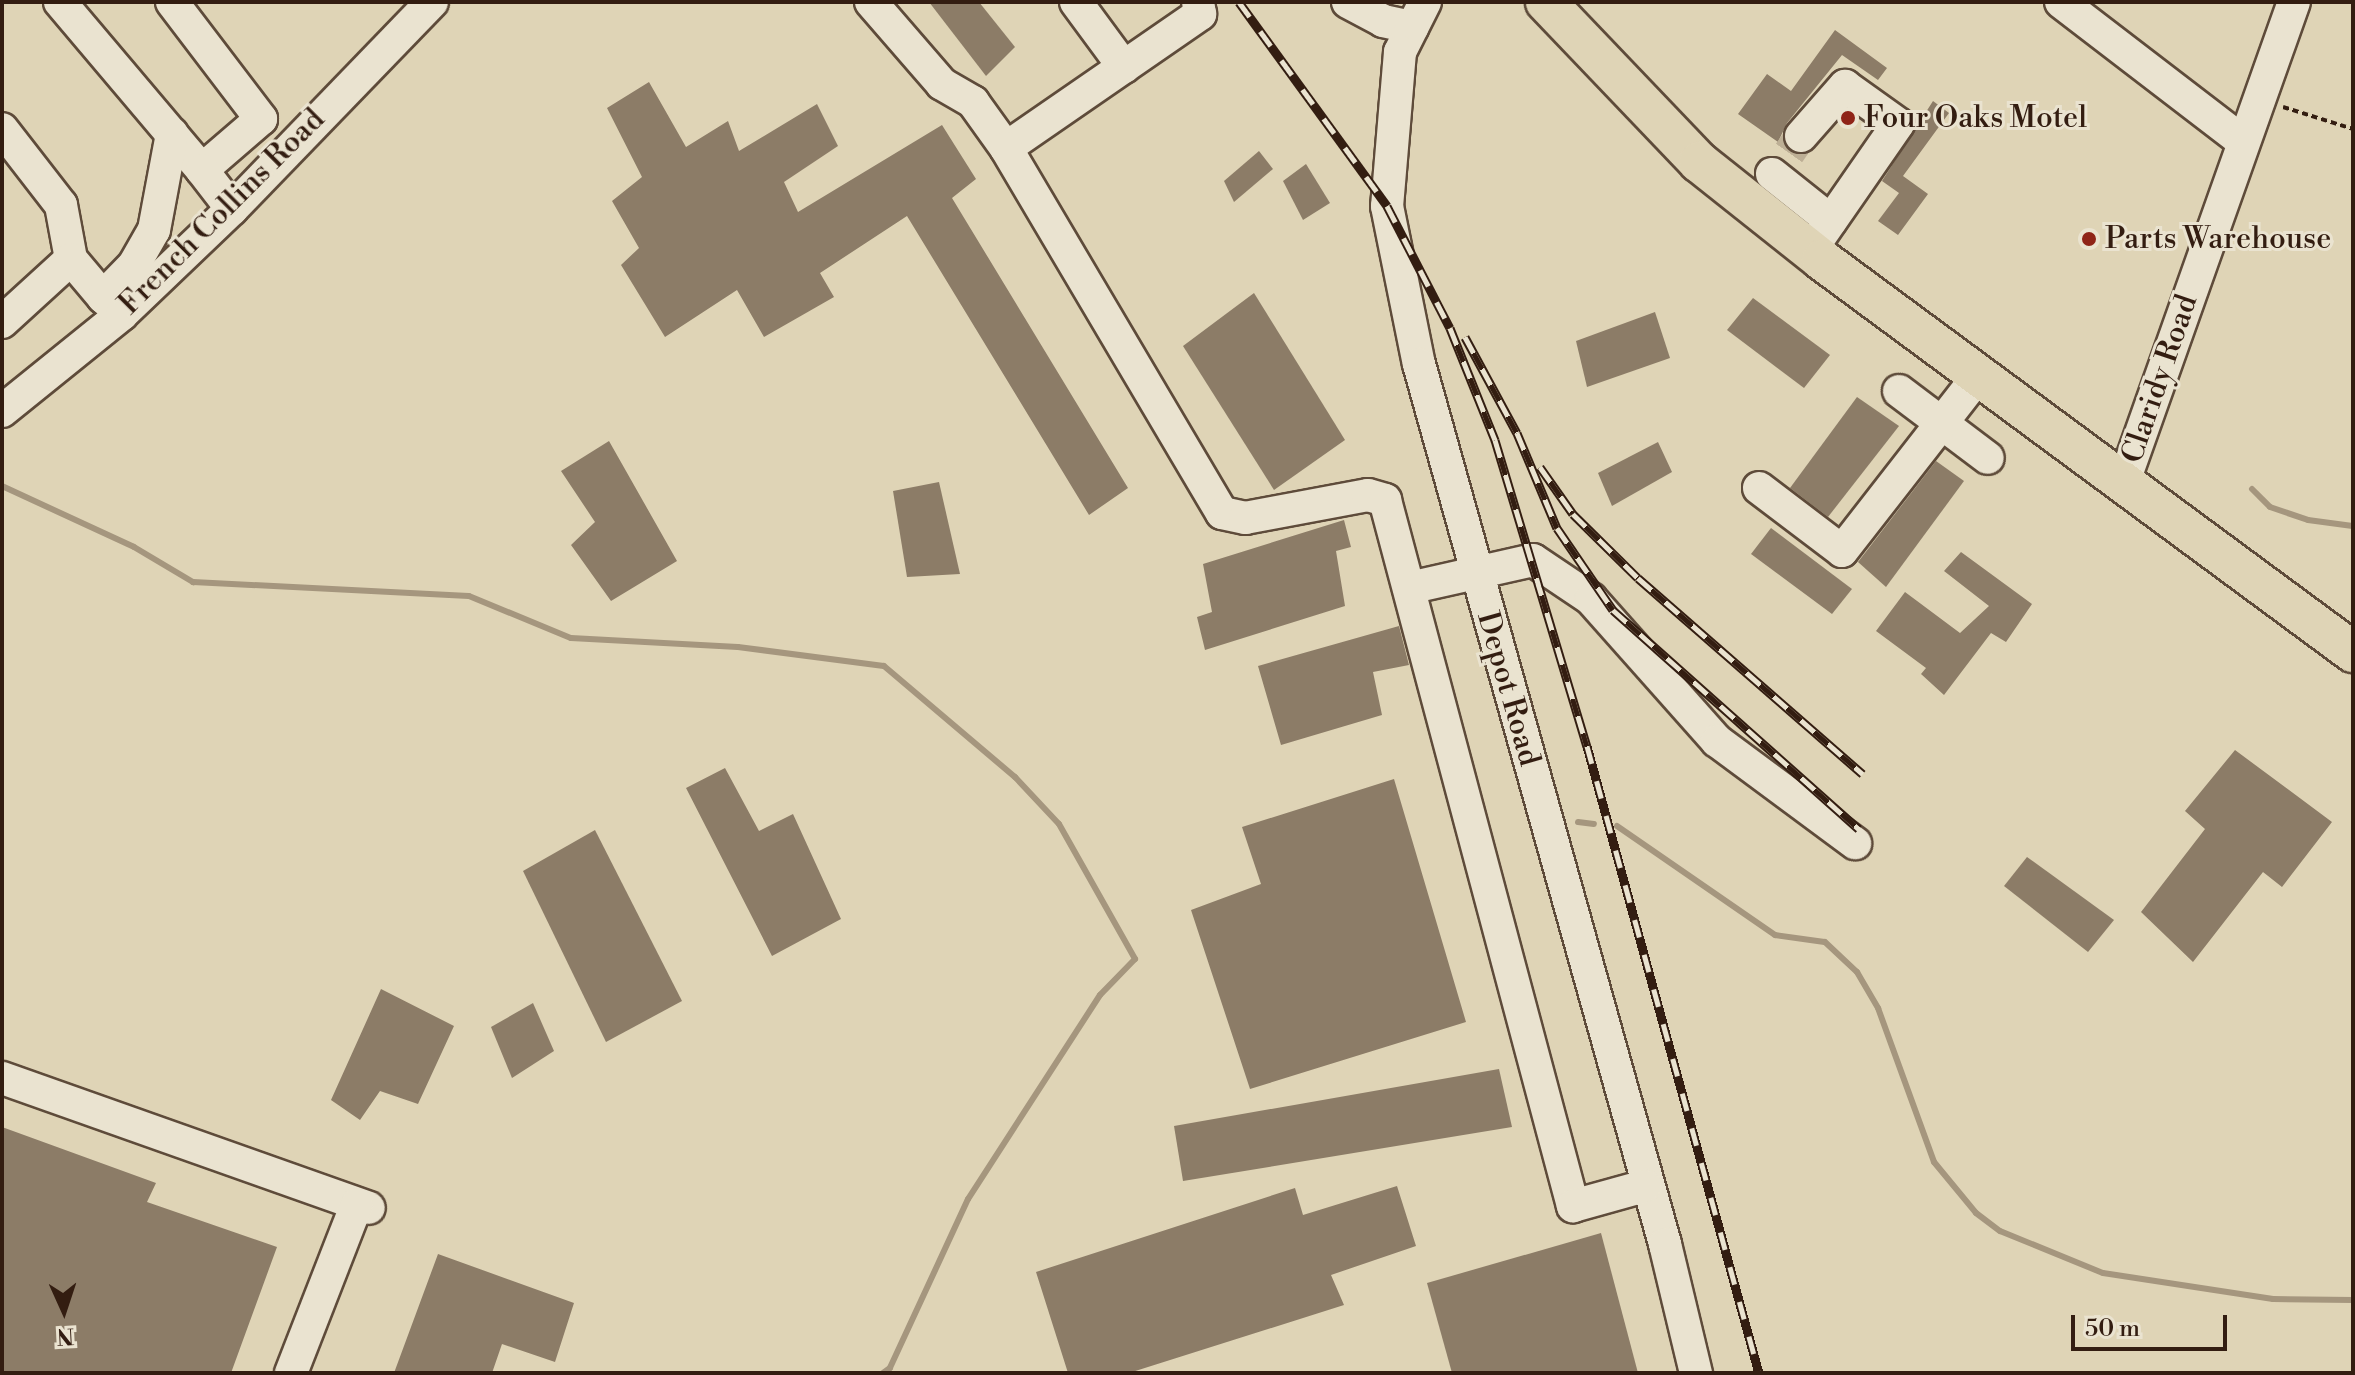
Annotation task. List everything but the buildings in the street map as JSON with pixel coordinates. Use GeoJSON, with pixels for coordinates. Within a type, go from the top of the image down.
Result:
{"type":"FeatureCollection","features":[{"type":"Feature","properties":{"kind":"main road"},"geometry":{"type":"LineString","coordinates":[[1546,2],[1699,162],[1778,166],[1821,236],[1978,376],[2353,652]]}},
{"type":"Feature","properties":{"kind":"street"},"geometry":{"type":"LineString","coordinates":[[60,2],[232,209]]}},
{"type":"Feature","properties":{"kind":"street"},"geometry":{"type":"LineString","coordinates":[[172,2],[261,119],[202,170]]}},
{"type":"Feature","properties":{"kind":"street"},"geometry":{"type":"LineString","coordinates":[[871,2],[942,84],[973,102],[1006,148],[1222,513],[1245,518],[1377,495],[1385,500],[1573,1206],[1645,1186]]}},
{"type":"Feature","properties":{"kind":"street"},"geometry":{"type":"LineString","coordinates":[[1076,2],[1124,67]]}},
{"type":"Feature","properties":{"kind":"street"},"geometry":{"type":"LineString","coordinates":[[1006,148],[1200,14],[1198,2]]}},
{"type":"Feature","properties":{"kind":"street"},"geometry":{"type":"LineString","coordinates":[[1348,2],[1383,21],[1419,15]]}},
{"type":"Feature","properties":{"kind":"street"},"geometry":{"type":"LineString","coordinates":[[2061,2],[2242,141]]}},
{"type":"Feature","properties":{"kind":"street","name":"Claridy Road"},"geometry":{"type":"LineString","coordinates":[[2123,484],[2242,141],[2294,2]]}},
{"type":"Feature","properties":{"kind":"street","name":"French Collins Road"},"geometry":{"type":"LineString","coordinates":[[2,411],[112,305],[232,209],[428,4]]}},
{"type":"Feature","properties":{"kind":"street","name":"Depot Road"},"geometry":{"type":"LineString","coordinates":[[1419,15],[1400,52],[1387,206],[1419,364],[1696,1373]]}},
{"type":"Feature","properties":{"kind":"street"},"geometry":{"type":"LineString","coordinates":[[1778,166],[1845,86],[1898,124],[1821,236]]}},
{"type":"Feature","properties":{"kind":"street"},"geometry":{"type":"LineString","coordinates":[[2,129],[61,205],[71,259],[112,305],[154,230],[172,134]]}},
{"type":"Feature","properties":{"kind":"street"},"geometry":{"type":"LineString","coordinates":[[2,322],[71,259]]}},
{"type":"Feature","properties":{"kind":"street"},"geometry":{"type":"LineString","coordinates":[[1759,488],[1842,551],[1978,376]]}},
{"type":"Feature","properties":{"kind":"street"},"geometry":{"type":"LineString","coordinates":[[1899,391],[1988,458]]}},
{"type":"Feature","properties":{"kind":"street"},"geometry":{"type":"LineString","coordinates":[[1409,588],[1474,570],[1533,560],[1591,599],[1717,741],[1855,843]]}},
{"type":"Feature","properties":{"kind":"street"},"geometry":{"type":"LineString","coordinates":[[2,1078],[363,1206],[291,1373]]}},
{"type":"Feature","properties":{"kind":"path"},"geometry":{"type":"LineString","coordinates":[[2258,99],[2353,129]]}},
{"type":"Feature","properties":{"kind":"waterway"},"geometry":{"type":"LineString","coordinates":[[2,486],[134,547],[193,582],[469,596],[571,638],[738,647],[884,666],[1015,777],[1059,824],[1135,959],[1100,995],[968,1199],[890,1368],[883,1373]]}},
{"type":"Feature","properties":{"kind":"waterway"},"geometry":{"type":"LineString","coordinates":[[2252,489],[2270,507],[2308,520],[2353,526]]}},
{"type":"Feature","properties":{"kind":"waterway"},"geometry":{"type":"LineString","coordinates":[[1578,822],[1594,824]]}},
{"type":"Feature","properties":{"kind":"waterway"},"geometry":{"type":"LineString","coordinates":[[1617,826],[1775,935],[1825,942],[1857,972],[1878,1008],[1934,1162],[1976,1213],[2000,1231],[2103,1273],[2273,1299],[2353,1300]]}},
{"type":"Feature","properties":{"kind":"tunnel"},"geometry":{"type":"LineString","coordinates":[[1789,153],[1801,136]]}},
{"type":"Feature","properties":{"kind":"railway"},"geometry":{"type":"LineString","coordinates":[[1239,2],[1387,206],[1450,328],[1495,440],[1587,746],[1759,1373]]}},
{"type":"Feature","properties":{"kind":"railway"},"geometry":{"type":"LineString","coordinates":[[1465,337],[1517,433],[1557,528],[1613,610],[1859,829]]}},
{"type":"Feature","properties":{"kind":"railway"},"geometry":{"type":"LineString","coordinates":[[1540,467],[1573,514],[1638,578],[1863,774]]}},
{"type":"Feature","properties":{"kind":"place","name":"Four Oaks Motel"},"geometry":{"type":"Point","coordinates":[1848,118]}},
{"type":"Feature","properties":{"kind":"place","name":"Parts Warehouse"},"geometry":{"type":"Point","coordinates":[2089,239]}}]}
